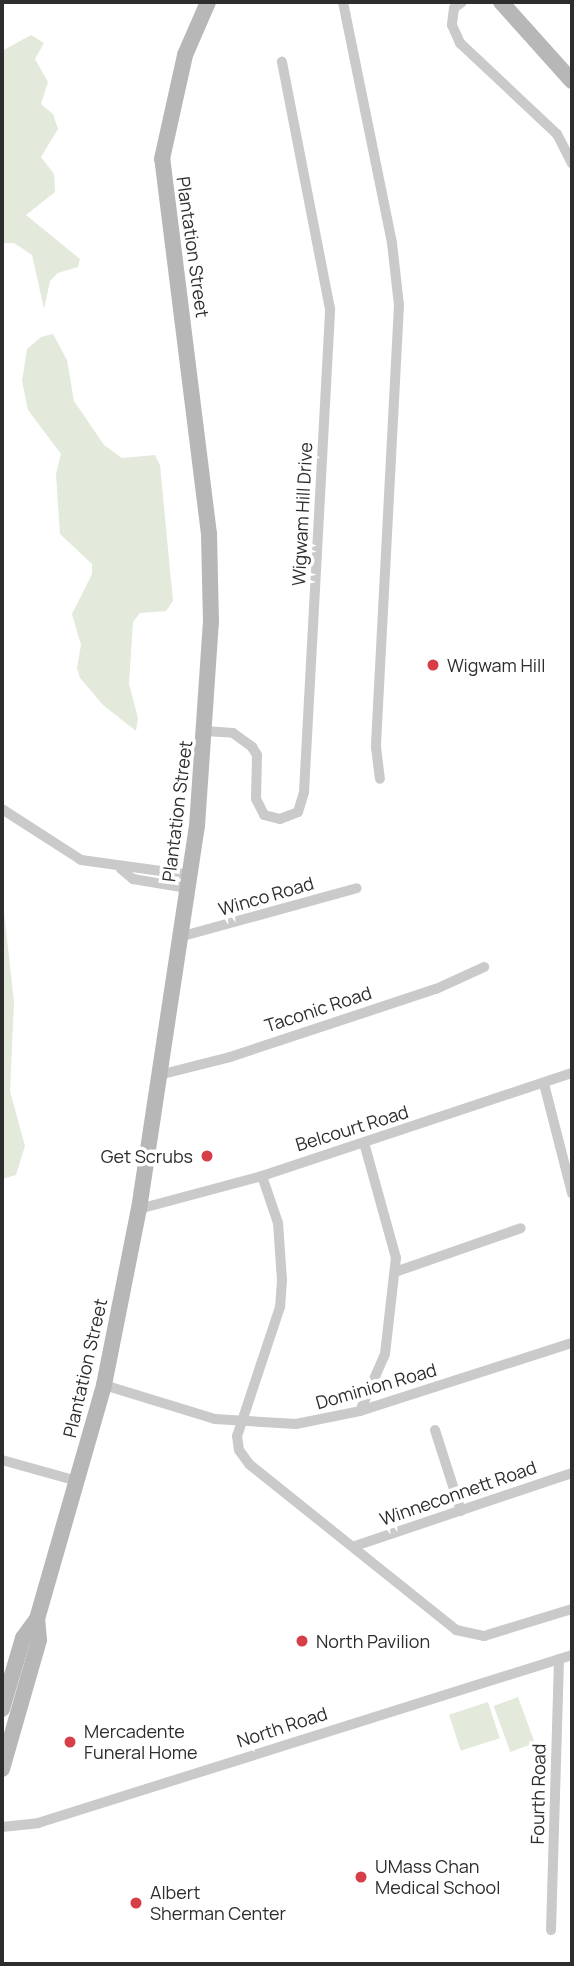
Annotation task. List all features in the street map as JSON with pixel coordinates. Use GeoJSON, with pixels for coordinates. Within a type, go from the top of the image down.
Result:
{"type":"FeatureCollection","features":[{"type":"Feature","properties":{"kind":"main road","name":"Plantation Street"},"geometry":{"type":"LineString","coordinates":[[2,1709],[23,1638],[37,1619],[104,1385],[139,1209],[183,936],[206,732],[211,622],[209,534],[163,159],[185,55],[208,2]]}},
{"type":"Feature","properties":{"kind":"main road"},"geometry":{"type":"LineString","coordinates":[[501,2],[572,81]]}},
{"type":"Feature","properties":{"kind":"main road","name":"Plantation Street"},"geometry":{"type":"LineString","coordinates":[[2,1769],[39,1640],[37,1619]]}},
{"type":"Feature","properties":{"kind":"street"},"geometry":{"type":"LineString","coordinates":[[342,2],[392,243],[399,305],[376,747],[380,779]]}},
{"type":"Feature","properties":{"kind":"street"},"geometry":{"type":"LineString","coordinates":[[462,2],[454,8],[452,25],[464,48],[557,134],[572,163]]}},
{"type":"Feature","properties":{"kind":"street","name":"Wigwam Hill Drive"},"geometry":{"type":"LineString","coordinates":[[206,732],[233,733],[252,747],[257,755],[256,799],[264,815],[280,819],[298,812],[304,792],[330,309],[282,62]]}},
{"type":"Feature","properties":{"kind":"street"},"geometry":{"type":"LineString","coordinates":[[2,808],[71,856],[121,869],[135,866],[189,881]]}},
{"type":"Feature","properties":{"kind":"street","name":"Winco Road"},"geometry":{"type":"LineString","coordinates":[[183,936],[357,888]]}},
{"type":"Feature","properties":{"kind":"street","name":"Taconic Road"},"geometry":{"type":"LineString","coordinates":[[159,1075],[230,1057],[436,989],[484,967]]}},
{"type":"Feature","properties":{"kind":"street","name":"Belcourt Road"},"geometry":{"type":"LineString","coordinates":[[139,1209],[262,1176],[572,1073]]}},
{"type":"Feature","properties":{"kind":"street"},"geometry":{"type":"LineString","coordinates":[[544,1084],[572,1193]]}},
{"type":"Feature","properties":{"kind":"street"},"geometry":{"type":"LineString","coordinates":[[360,1411],[385,1354],[395,1272],[394,1243],[364,1143]]}},
{"type":"Feature","properties":{"kind":"street"},"geometry":{"type":"LineString","coordinates":[[262,1176],[278,1223],[280,1307],[241,1423],[239,1450],[249,1464],[355,1546],[456,1630],[470,1634],[496,1633],[572,1609]]}},
{"type":"Feature","properties":{"kind":"street"},"geometry":{"type":"LineString","coordinates":[[395,1272],[521,1228]]}},
{"type":"Feature","properties":{"kind":"street","name":"Dominion Road"},"geometry":{"type":"LineString","coordinates":[[104,1385],[241,1423],[296,1424],[360,1411],[572,1343]]}},
{"type":"Feature","properties":{"kind":"street"},"geometry":{"type":"LineString","coordinates":[[435,1430],[461,1511]]}},
{"type":"Feature","properties":{"kind":"street"},"geometry":{"type":"LineString","coordinates":[[2,1460],[77,1481]]}},
{"type":"Feature","properties":{"kind":"street","name":"Winneconnett Road"},"geometry":{"type":"LineString","coordinates":[[355,1546],[572,1474]]}},
{"type":"Feature","properties":{"kind":"street","name":"North Road"},"geometry":{"type":"LineString","coordinates":[[2,1828],[38,1823],[572,1655]]}},
{"type":"Feature","properties":{"kind":"street","name":"Fourth Road"},"geometry":{"type":"LineString","coordinates":[[551,1930],[559,1658]]}},
{"type":"Feature","properties":{"kind":"shaded area"},"geometry":{"type":"Polygon","coordinates":[[[31,35],[44,43],[35,59],[48,82],[41,104],[53,114],[58,129],[41,157],[54,174],[55,192],[26,215],[80,259],[78,267],[58,273],[50,281],[44,309],[32,255],[14,243],[2,243],[2,51],[31,35]]]}},
{"type":"Feature","properties":{"kind":"shaded area"},"geometry":{"type":"Polygon","coordinates":[[[53,334],[67,360],[74,401],[104,445],[122,458],[155,455],[160,465],[173,601],[166,611],[140,613],[133,622],[129,684],[138,718],[136,731],[103,705],[80,678],[77,668],[81,645],[72,614],[92,574],[92,564],[60,534],[56,474],[61,454],[28,410],[22,381],[27,349],[41,337],[53,334]]]}},
{"type":"Feature","properties":{"kind":"shaded area"},"geometry":{"type":"Polygon","coordinates":[[[2,894],[14,1002],[10,1091],[25,1146],[16,1175],[2,1179],[2,894]]]}},
{"type":"Feature","properties":{"kind":"shaded area"},"geometry":{"type":"Polygon","coordinates":[[[518,1697],[535,1743],[510,1752],[494,1706],[518,1697]]]}},
{"type":"Feature","properties":{"kind":"shaded area"},"geometry":{"type":"Polygon","coordinates":[[[488,1702],[500,1738],[461,1751],[449,1715],[488,1702]]]}},
{"type":"Feature","properties":{"kind":"place","name":"Wigwam Hill"},"geometry":{"type":"Point","coordinates":[433,665]}},
{"type":"Feature","properties":{"kind":"place","name":"Get Scrubs"},"geometry":{"type":"Point","coordinates":[207,1156]}},
{"type":"Feature","properties":{"kind":"place","name":"North Pavilion"},"geometry":{"type":"Point","coordinates":[302,1641]}},
{"type":"Feature","properties":{"kind":"place","name":"Mercadente Funeral Home"},"geometry":{"type":"Point","coordinates":[70,1742]}},
{"type":"Feature","properties":{"kind":"place","name":"UMass Chan Medical School"},"geometry":{"type":"Point","coordinates":[361,1877]}},
{"type":"Feature","properties":{"kind":"place","name":"Albert Sherman Center"},"geometry":{"type":"Point","coordinates":[136,1903]}}]}
